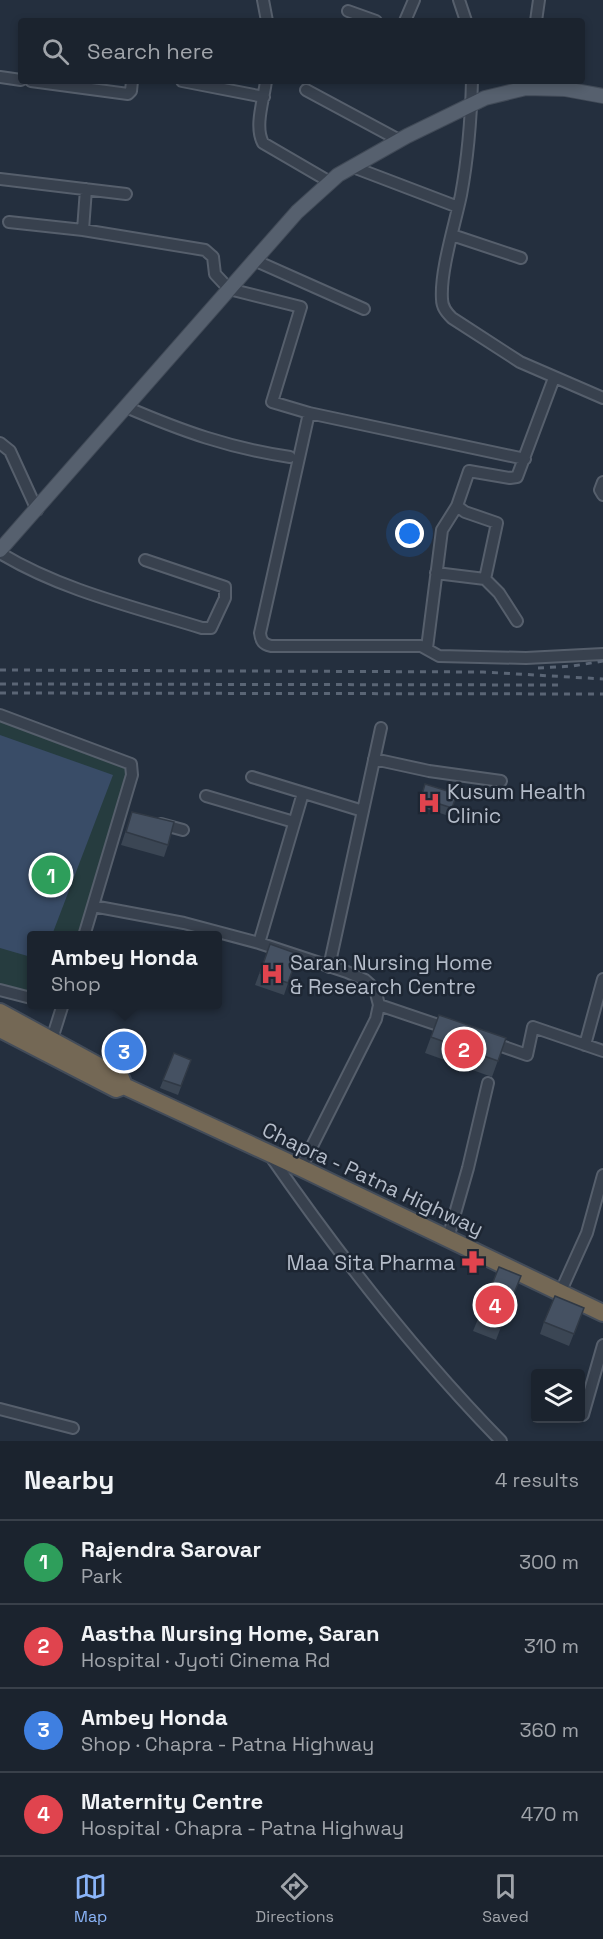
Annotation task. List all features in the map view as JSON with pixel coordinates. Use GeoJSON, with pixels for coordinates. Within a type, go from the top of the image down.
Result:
{"type":"FeatureCollection","features":[{"type":"Feature","properties":{"kind":"highway","name":"Chapra - Patna Highway"},"geometry":{"type":"LineString","coordinates":[[0,1011],[121,1078],[124,1086],[301,1168],[603,1314]]}},
{"type":"Feature","properties":{"kind":"highway","name":"Chapra - Patna Highway"},"geometry":{"type":"LineString","coordinates":[[0,1029],[116,1089],[124,1086]]}},
{"type":"Feature","properties":{"kind":"main road"},"geometry":{"type":"LineString","coordinates":[[0,552],[254,260],[297,212],[330,182],[399,140],[471,104],[526,85],[603,96]]}},
{"type":"Feature","properties":{"kind":"street"},"geometry":{"type":"LineString","coordinates":[[263,0],[266,18]]}},
{"type":"Feature","properties":{"kind":"street"},"geometry":{"type":"LineString","coordinates":[[406,18],[414,0]]}},
{"type":"Feature","properties":{"kind":"street"},"geometry":{"type":"LineString","coordinates":[[459,0],[465,18]]}},
{"type":"Feature","properties":{"kind":"street"},"geometry":{"type":"LineString","coordinates":[[536,18],[539,0]]}},
{"type":"Feature","properties":{"kind":"street"},"geometry":{"type":"LineString","coordinates":[[348,11],[368,18]]}},
{"type":"Feature","properties":{"kind":"street"},"geometry":{"type":"LineString","coordinates":[[0,77],[18,80]]}},
{"type":"Feature","properties":{"kind":"street"},"geometry":{"type":"LineString","coordinates":[[53,84],[128,94],[132,84]]}},
{"type":"Feature","properties":{"kind":"street"},"geometry":{"type":"LineString","coordinates":[[197,84],[264,97]]}},
{"type":"Feature","properties":{"kind":"street"},"geometry":{"type":"LineString","coordinates":[[266,84],[260,131],[263,143],[330,182]]}},
{"type":"Feature","properties":{"kind":"street"},"geometry":{"type":"LineString","coordinates":[[472,84],[470,142],[442,293],[444,309],[452,318],[520,362],[603,398]]}},
{"type":"Feature","properties":{"kind":"street"},"geometry":{"type":"LineString","coordinates":[[306,90],[399,140]]}},
{"type":"Feature","properties":{"kind":"street"},"geometry":{"type":"LineString","coordinates":[[352,167],[458,207]]}},
{"type":"Feature","properties":{"kind":"street"},"geometry":{"type":"LineString","coordinates":[[0,179],[126,194]]}},
{"type":"Feature","properties":{"kind":"street"},"geometry":{"type":"LineString","coordinates":[[83,230],[86,189]]}},
{"type":"Feature","properties":{"kind":"street"},"geometry":{"type":"LineString","coordinates":[[9,222],[83,230],[205,250],[213,257],[217,277],[229,289],[301,308],[272,402],[309,413],[525,459]]}},
{"type":"Feature","properties":{"kind":"street"},"geometry":{"type":"LineString","coordinates":[[452,235],[521,258]]}},
{"type":"Feature","properties":{"kind":"street"},"geometry":{"type":"LineString","coordinates":[[254,260],[364,309]]}},
{"type":"Feature","properties":{"kind":"street"},"geometry":{"type":"LineString","coordinates":[[427,648],[442,530],[457,506],[470,471],[516,478],[554,378]]}},
{"type":"Feature","properties":{"kind":"street"},"geometry":{"type":"LineString","coordinates":[[126,407],[178,430],[212,441],[240,449],[290,456]]}},
{"type":"Feature","properties":{"kind":"street"},"geometry":{"type":"LineString","coordinates":[[309,413],[260,633],[261,640],[265,644],[271,646],[421,646],[427,648],[433,655],[439,656],[526,658],[603,654]]}},
{"type":"Feature","properties":{"kind":"street"},"geometry":{"type":"LineString","coordinates":[[0,443],[10,451],[37,510]]}},
{"type":"Feature","properties":{"kind":"street"},"geometry":{"type":"LineString","coordinates":[[603,482],[600,490],[603,495]]}},
{"type":"Feature","properties":{"kind":"street"},"geometry":{"type":"LineString","coordinates":[[457,506],[465,512],[497,523],[485,579]]}},
{"type":"Feature","properties":{"kind":"street"},"geometry":{"type":"LineString","coordinates":[[0,552],[23,567],[60,582],[202,628],[211,628],[225,598],[225,587],[145,560]]}},
{"type":"Feature","properties":{"kind":"street"},"geometry":{"type":"LineString","coordinates":[[436,573],[485,579],[499,593],[517,621]]}},
{"type":"Feature","properties":{"kind":"street"},"geometry":{"type":"LineString","coordinates":[[0,715],[131,764],[132,775],[125,816],[86,931]]}},
{"type":"Feature","properties":{"kind":"street"},"geometry":{"type":"LineString","coordinates":[[329,967],[381,728]]}},
{"type":"Feature","properties":{"kind":"street"},"geometry":{"type":"LineString","coordinates":[[374,759],[429,771],[501,781]]}},
{"type":"Feature","properties":{"kind":"street"},"geometry":{"type":"LineString","coordinates":[[252,777],[363,811]]}},
{"type":"Feature","properties":{"kind":"street"},"geometry":{"type":"LineString","coordinates":[[259,943],[303,793]]}},
{"type":"Feature","properties":{"kind":"street"},"geometry":{"type":"LineString","coordinates":[[206,796],[294,822]]}},
{"type":"Feature","properties":{"kind":"street"},"geometry":{"type":"LineString","coordinates":[[152,822],[183,830]]}},
{"type":"Feature","properties":{"kind":"street"},"geometry":{"type":"LineString","coordinates":[[93,906],[214,931]]}},
{"type":"Feature","properties":{"kind":"street"},"geometry":{"type":"LineString","coordinates":[[222,933],[259,943],[365,980],[375,989],[379,1005],[376,1019],[301,1168]]}},
{"type":"Feature","properties":{"kind":"street"},"geometry":{"type":"LineString","coordinates":[[585,1045],[603,979]]}},
{"type":"Feature","properties":{"kind":"street"},"geometry":{"type":"LineString","coordinates":[[0,990],[27,997]]}},
{"type":"Feature","properties":{"kind":"street"},"geometry":{"type":"LineString","coordinates":[[379,1005],[458,1032]]}},
{"type":"Feature","properties":{"kind":"street"},"geometry":{"type":"LineString","coordinates":[[52,1039],[62,1009]]}},
{"type":"Feature","properties":{"kind":"street"},"geometry":{"type":"LineString","coordinates":[[481,1039],[526,1055],[533,1027],[603,1051]]}},
{"type":"Feature","properties":{"kind":"street"},"geometry":{"type":"LineString","coordinates":[[448,1238],[468,1168],[488,1083]]}},
{"type":"Feature","properties":{"kind":"street"},"geometry":{"type":"LineString","coordinates":[[269,1154],[327,1235],[399,1326],[460,1399],[501,1441]]}},
{"type":"Feature","properties":{"kind":"street"},"geometry":{"type":"LineString","coordinates":[[560,1293],[588,1233],[603,1175]]}},
{"type":"Feature","properties":{"kind":"street"},"geometry":{"type":"LineString","coordinates":[[585,1409],[603,1345]]}},
{"type":"Feature","properties":{"kind":"street"},"geometry":{"type":"LineString","coordinates":[[0,1409],[73,1428]]}},
{"type":"Feature","properties":{"kind":"green space"},"geometry":{"type":"Polygon","coordinates":[[[0,717],[135,765],[85,931],[27,931],[27,993],[0,984],[0,717]]]}},
{"type":"Feature","properties":{"kind":"water"},"geometry":{"type":"Polygon","coordinates":[[[0,735],[113,775],[54,931],[27,931],[27,956],[0,948],[0,735]]]}},
{"type":"Feature","properties":{"kind":"building"},"geometry":{"type":"Polygon","coordinates":[[[425,784],[457,794],[452,808],[421,798],[425,784]]]}},
{"type":"Feature","properties":{"kind":"building"},"geometry":{"type":"Polygon","coordinates":[[[132,812],[174,822],[168,845],[126,832],[132,812]]]}},
{"type":"Feature","properties":{"kind":"building"},"geometry":{"type":"Polygon","coordinates":[[[270,944],[298,954],[288,983],[260,973],[270,944]]]}},
{"type":"Feature","properties":{"kind":"building"},"geometry":{"type":"Polygon","coordinates":[[[439,1015],[506,1038],[498,1061],[431,1037],[439,1015]]]}},
{"type":"Feature","properties":{"kind":"building"},"geometry":{"type":"Polygon","coordinates":[[[174,1053],[191,1060],[181,1086],[163,1080],[174,1053]]]}},
{"type":"Feature","properties":{"kind":"building"},"geometry":{"type":"Polygon","coordinates":[[[499,1267],[521,1276],[500,1328],[478,1319],[499,1267]]]}},
{"type":"Feature","properties":{"kind":"building"},"geometry":{"type":"Polygon","coordinates":[[[555,1296],[584,1308],[574,1334],[544,1322],[555,1296]]]}},
{"type":"Feature","properties":{"kind":"railway"},"geometry":{"type":"LineString","coordinates":[[538,668],[603,661]]}},
{"type":"Feature","properties":{"kind":"railway"},"geometry":{"type":"LineString","coordinates":[[0,670],[483,672],[603,679]]}},
{"type":"Feature","properties":{"kind":"railway"},"geometry":{"type":"LineString","coordinates":[[0,684],[561,685]]}},
{"type":"Feature","properties":{"kind":"railway"},"geometry":{"type":"LineString","coordinates":[[0,693],[603,694]]}},
{"type":"Feature","properties":{"kind":"place","name":"Kusum Health Clinic"},"geometry":{"type":"Point","coordinates":[429,803]}},
{"type":"Feature","properties":{"kind":"place","name":"Rajendra Sarovar"},"geometry":{"type":"Point","coordinates":[51,875]}},
{"type":"Feature","properties":{"kind":"place","name":"Saran Nursing Home & Research Centre"},"geometry":{"type":"Point","coordinates":[272,974]}},
{"type":"Feature","properties":{"kind":"place","name":"Aastha Nursing Home, Saran"},"geometry":{"type":"Point","coordinates":[464,1049]}},
{"type":"Feature","properties":{"kind":"place","name":"Ambey Honda"},"geometry":{"type":"Point","coordinates":[124,1051]}},
{"type":"Feature","properties":{"kind":"place","name":"Maa Sita Pharma"},"geometry":{"type":"Point","coordinates":[473,1262]}},
{"type":"Feature","properties":{"kind":"place","name":"Maternity Centre"},"geometry":{"type":"Point","coordinates":[495,1305]}}]}
